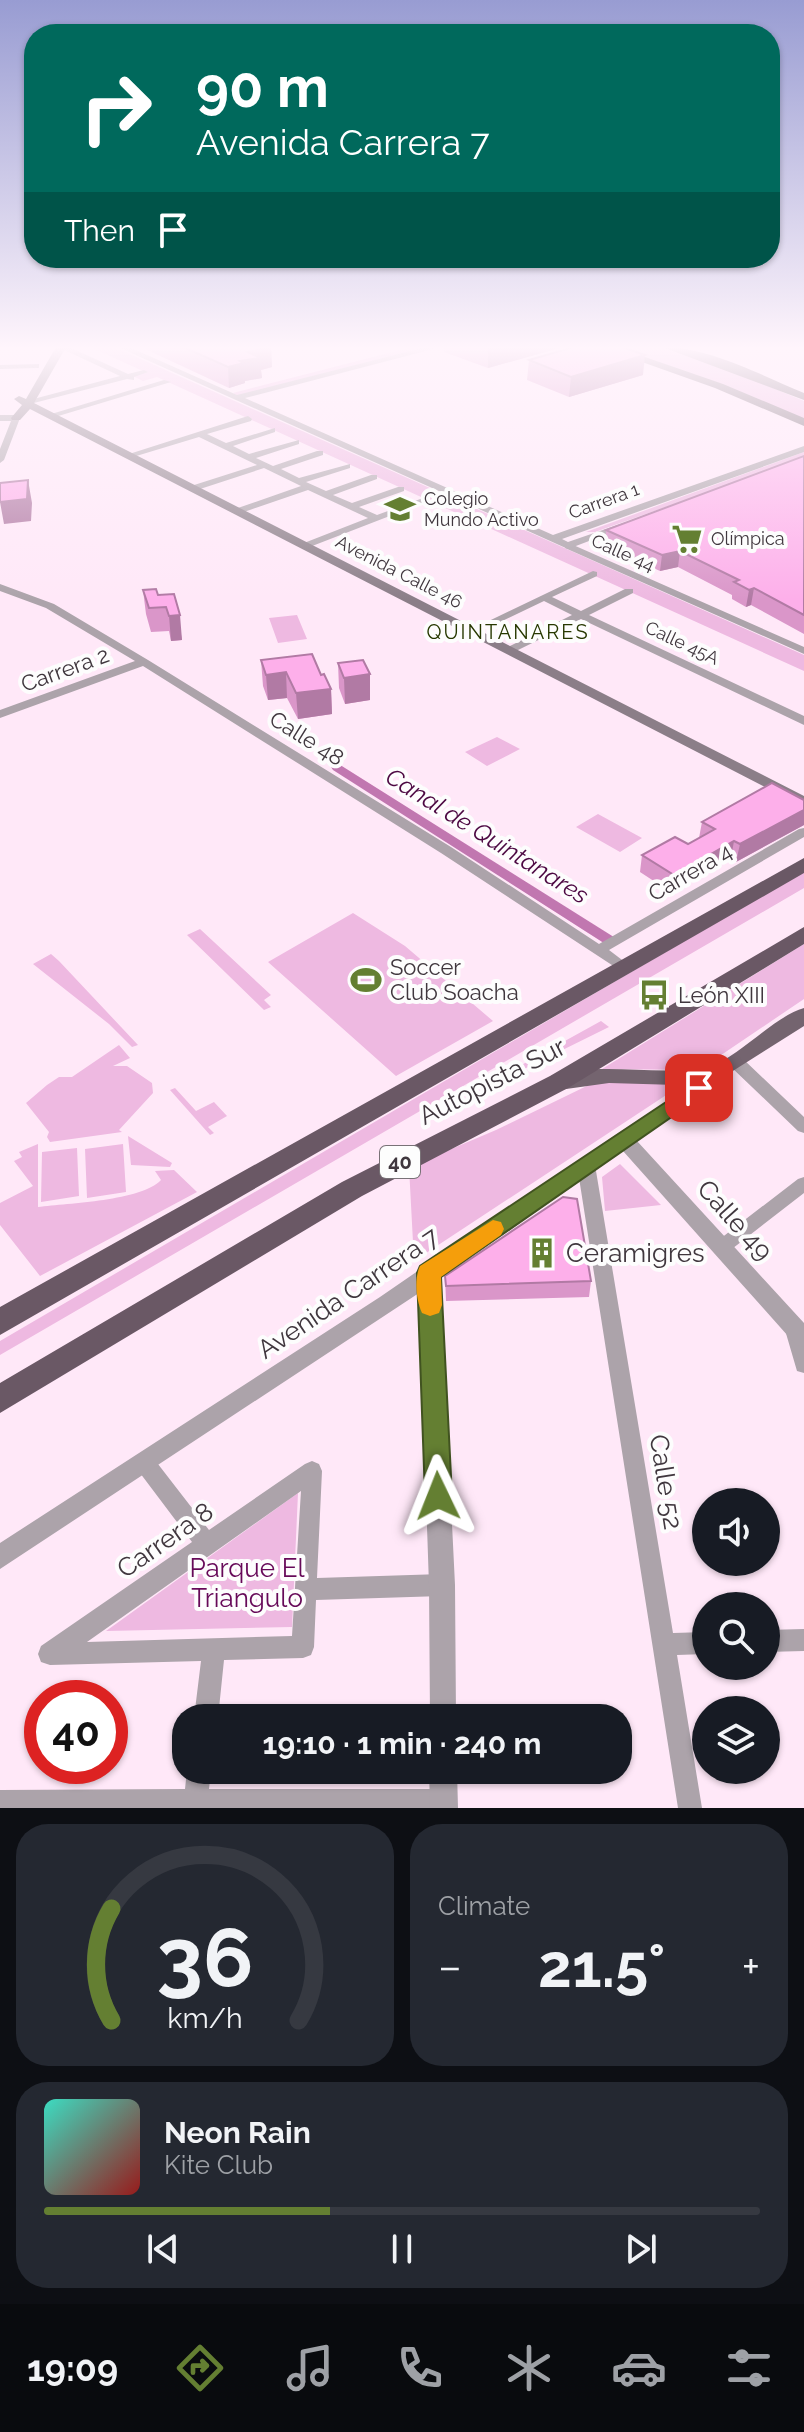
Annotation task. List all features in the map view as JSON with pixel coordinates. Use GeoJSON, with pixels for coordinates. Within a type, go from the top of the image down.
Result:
{"type":"FeatureCollection","features":[{"type":"Feature","properties":{"kind":"highway","name":"Autopista Sur"},"geometry":{"type":"LineString","coordinates":[[0,1322],[804,864]]}},
{"type":"Feature","properties":{"kind":"highway","name":"Autopista Sur"},"geometry":{"type":"LineString","coordinates":[[0,1399],[374,1176],[559,1082],[804,934]]}},
{"type":"Feature","properties":{"kind":"main road","name":"Avenida Calle 46"},"geometry":{"type":"LineString","coordinates":[[84,431],[804,802]]}},
{"type":"Feature","properties":{"kind":"main road","name":"Avenida Carrera 7"},"geometry":{"type":"LineString","coordinates":[[559,1082],[609,1075],[677,1077],[730,1067],[804,1016]]}},
{"type":"Feature","properties":{"kind":"street"},"geometry":{"type":"LineString","coordinates":[[130,455],[208,431]]}},
{"type":"Feature","properties":{"kind":"street"},"geometry":{"type":"LineString","coordinates":[[225,446],[268,431]]}},
{"type":"Feature","properties":{"kind":"street","name":"Calle 44"},"geometry":{"type":"LineString","coordinates":[[310,431],[804,651]]}},
{"type":"Feature","properties":{"kind":"street"},"geometry":{"type":"LineString","coordinates":[[200,434],[377,519]]}},
{"type":"Feature","properties":{"kind":"street"},"geometry":{"type":"LineString","coordinates":[[249,457],[296,442]]}},
{"type":"Feature","properties":{"kind":"street"},"geometry":{"type":"LineString","coordinates":[[0,460],[4,444]]}},
{"type":"Feature","properties":{"kind":"street","name":"Carrera 1"},"geometry":{"type":"LineString","coordinates":[[552,539],[804,449]]}},
{"type":"Feature","properties":{"kind":"street"},"geometry":{"type":"LineString","coordinates":[[194,488],[320,453]]}},
{"type":"Feature","properties":{"kind":"street","name":"Carrera 1"},"geometry":{"type":"LineString","coordinates":[[568,546],[804,461]]}},
{"type":"Feature","properties":{"kind":"street"},"geometry":{"type":"LineString","coordinates":[[299,481],[347,466]]}},
{"type":"Feature","properties":{"kind":"street"},"geometry":{"type":"LineString","coordinates":[[326,494],[374,477]]}},
{"type":"Feature","properties":{"kind":"street"},"geometry":{"type":"LineString","coordinates":[[238,511],[310,486]]}},
{"type":"Feature","properties":{"kind":"street"},"geometry":{"type":"LineString","coordinates":[[353,506],[401,489]]}},
{"type":"Feature","properties":{"kind":"street"},"geometry":{"type":"LineString","coordinates":[[307,545],[426,500]]}},
{"type":"Feature","properties":{"kind":"street"},"geometry":{"type":"LineString","coordinates":[[580,529],[584,534],[594,536]]}},
{"type":"Feature","properties":{"kind":"street"},"geometry":{"type":"LineString","coordinates":[[473,631],[593,574]]}},
{"type":"Feature","properties":{"kind":"street","name":"Calle 48"},"geometry":{"type":"LineString","coordinates":[[0,587],[50,606],[144,662],[446,850],[623,966]]}},
{"type":"Feature","properties":{"kind":"street"},"geometry":{"type":"LineString","coordinates":[[510,650],[629,591]]}},
{"type":"Feature","properties":{"kind":"street","name":"Calle 45A"},"geometry":{"type":"LineString","coordinates":[[545,598],[804,721]]}},
{"type":"Feature","properties":{"kind":"street","name":"Carrera 2"},"geometry":{"type":"LineString","coordinates":[[0,714],[144,662]]}},
{"type":"Feature","properties":{"kind":"street","name":"Carrera 4"},"geometry":{"type":"LineString","coordinates":[[599,950],[804,832]]}},
{"type":"Feature","properties":{"kind":"street"},"geometry":{"type":"LineString","coordinates":[[730,1067],[804,1127]]}},
{"type":"Feature","properties":{"kind":"street","name":"Avenida Carrera 7"},"geometry":{"type":"LineString","coordinates":[[0,1557],[429,1273],[730,1067]]}},
{"type":"Feature","properties":{"kind":"street","name":"Calle 49"},"geometry":{"type":"LineString","coordinates":[[624,1139],[798,1332]]}},
{"type":"Feature","properties":{"kind":"street","name":"Calle 52"},"geometry":{"type":"LineString","coordinates":[[586,1165],[690,1808]]}},
{"type":"Feature","properties":{"kind":"street"},"geometry":{"type":"LineString","coordinates":[[722,1247],[804,1184]]}},
{"type":"Feature","properties":{"kind":"street"},"geometry":{"type":"LineString","coordinates":[[429,1273],[442,1585],[443,1704]]}},
{"type":"Feature","properties":{"kind":"street"},"geometry":{"type":"LineString","coordinates":[[798,1332],[804,1365]]}},
{"type":"Feature","properties":{"kind":"street"},"geometry":{"type":"LineString","coordinates":[[144,1462],[207,1545]]}},
{"type":"Feature","properties":{"kind":"street","name":"Carrera 8"},"geometry":{"type":"LineString","coordinates":[[214,1650],[49,1654],[312,1471],[306,1589]]}},
{"type":"Feature","properties":{"kind":"street"},"geometry":{"type":"LineString","coordinates":[[208,1704],[214,1650],[303,1647],[306,1589],[442,1585]]}},
{"type":"Feature","properties":{"kind":"street"},"geometry":{"type":"LineString","coordinates":[[780,1641],[804,1640]]}},
{"type":"Feature","properties":{"kind":"street"},"geometry":{"type":"LineString","coordinates":[[664,1644],[692,1643]]}},
{"type":"Feature","properties":{"kind":"street"},"geometry":{"type":"LineString","coordinates":[[195,1804],[197,1784]]}},
{"type":"Feature","properties":{"kind":"street"},"geometry":{"type":"LineString","coordinates":[[0,1802],[444,1805],[443,1784]]}},
{"type":"Feature","properties":{"kind":"green space"},"geometry":{"type":"Polygon","coordinates":[[[277,431],[303,431],[804,655],[804,671],[277,431]]]}},
{"type":"Feature","properties":{"kind":"green space"},"geometry":{"type":"Polygon","coordinates":[[[804,452],[804,458],[595,532],[586,532],[804,452]]]}},
{"type":"Feature","properties":{"kind":"green space"},"geometry":{"type":"Polygon","coordinates":[[[297,615],[307,639],[278,643],[269,618],[297,615]]]}},
{"type":"Feature","properties":{"kind":"green space"},"geometry":{"type":"Polygon","coordinates":[[[497,737],[520,749],[487,766],[465,752],[497,737]]]}},
{"type":"Feature","properties":{"kind":"green space"},"geometry":{"type":"Polygon","coordinates":[[[335,762],[617,940],[607,945],[332,768],[335,762]]]}},
{"type":"Feature","properties":{"kind":"green space"},"geometry":{"type":"Polygon","coordinates":[[[598,814],[642,838],[620,852],[576,827],[598,814]]]}},
{"type":"Feature","properties":{"kind":"green space"},"geometry":{"type":"Polygon","coordinates":[[[804,871],[804,888],[0,1355],[0,1341],[804,871]]]}},
{"type":"Feature","properties":{"kind":"green space","name":"Soccer Club Soacha"},"geometry":{"type":"Polygon","coordinates":[[[353,913],[405,946],[493,1021],[396,1076],[268,962],[353,913]]]}},
{"type":"Feature","properties":{"kind":"green space"},"geometry":{"type":"Polygon","coordinates":[[[200,929],[271,995],[264,1000],[271,1007],[264,1010],[187,935],[200,929]]]}},
{"type":"Feature","properties":{"kind":"green space"},"geometry":{"type":"Polygon","coordinates":[[[804,944],[804,999],[699,1070],[602,1069],[804,944]]]}},
{"type":"Feature","properties":{"kind":"green space"},"geometry":{"type":"Polygon","coordinates":[[[51,954],[138,1045],[132,1047],[109,1024],[33,964],[51,954]]]}},
{"type":"Feature","properties":{"kind":"green space"},"geometry":{"type":"Polygon","coordinates":[[[601,1021],[609,1027],[520,1071],[516,1068],[601,1021]]]}},
{"type":"Feature","properties":{"kind":"green space"},"geometry":{"type":"Polygon","coordinates":[[[119,1045],[130,1058],[113,1066],[127,1066],[152,1083],[153,1093],[119,1130],[122,1132],[50,1142],[47,1137],[49,1132],[26,1103],[59,1077],[72,1077],[119,1045]]]}},
{"type":"Feature","properties":{"kind":"green space"},"geometry":{"type":"Polygon","coordinates":[[[689,1080],[414,1261],[409,1167],[496,1130],[597,1081],[689,1080]]]}},
{"type":"Feature","properties":{"kind":"green space"},"geometry":{"type":"Polygon","coordinates":[[[175,1088],[196,1111],[214,1102],[227,1116],[208,1127],[214,1133],[210,1135],[170,1090],[175,1088]]]}},
{"type":"Feature","properties":{"kind":"green space"},"geometry":{"type":"Polygon","coordinates":[[[128,1136],[172,1163],[170,1167],[131,1165],[128,1136]]]}},
{"type":"Feature","properties":{"kind":"green space"},"geometry":{"type":"Polygon","coordinates":[[[38,1144],[38,1207],[138,1193],[161,1180],[155,1171],[174,1170],[197,1192],[40,1276],[0,1225],[0,1203],[33,1186],[14,1161],[22,1157],[19,1152],[38,1144]]]}},
{"type":"Feature","properties":{"kind":"green space"},"geometry":{"type":"Polygon","coordinates":[[[123,1144],[126,1192],[87,1198],[85,1149],[123,1144]]]}},
{"type":"Feature","properties":{"kind":"green space"},"geometry":{"type":"Polygon","coordinates":[[[77,1148],[79,1196],[41,1202],[42,1152],[77,1148]]]}},
{"type":"Feature","properties":{"kind":"green space"},"geometry":{"type":"Polygon","coordinates":[[[620,1164],[661,1205],[605,1211],[602,1177],[620,1164]]]}},
{"type":"Feature","properties":{"kind":"green space","name":"Parque El Triangulo"},"geometry":{"type":"Polygon","coordinates":[[[298,1493],[292,1627],[106,1631],[298,1493]]]}},
{"type":"Feature","properties":{"kind":"building"},"geometry":{"type":"Polygon","coordinates":[[[804,456],[804,615],[754,588],[749,590],[734,582],[739,580],[680,551],[662,555],[606,530],[804,456]]]}},
{"type":"Feature","properties":{"kind":"building"},"geometry":{"type":"Polygon","coordinates":[[[28,480],[27,499],[0,502],[0,483],[28,480]]]}},
{"type":"Feature","properties":{"kind":"building"},"geometry":{"type":"Polygon","coordinates":[[[156,589],[158,595],[174,594],[180,615],[169,616],[166,607],[149,608],[143,590],[156,589]]]}},
{"type":"Feature","properties":{"kind":"building"},"geometry":{"type":"Polygon","coordinates":[[[312,654],[331,689],[296,693],[286,672],[266,675],[261,660],[312,654]]]}},
{"type":"Feature","properties":{"kind":"building"},"geometry":{"type":"Polygon","coordinates":[[[363,660],[370,674],[344,678],[338,663],[363,660]]]}},
{"type":"Feature","properties":{"kind":"building"},"geometry":{"type":"Polygon","coordinates":[[[772,783],[804,800],[804,810],[740,844],[734,841],[674,875],[642,855],[675,837],[688,844],[715,829],[702,822],[772,783]]]}},
{"type":"Feature","properties":{"kind":"building","name":"Ceramigres"},"geometry":{"type":"Polygon","coordinates":[[[563,1197],[577,1199],[591,1281],[446,1286],[445,1276],[563,1197]]]}},
{"type":"Feature","properties":{"kind":"waterway","name":"Canal de Quintanares"},"geometry":{"type":"LineString","coordinates":[[337,767],[612,942]]}},
{"type":"Feature","properties":{"kind":"slow traffic"},"geometry":{"type":"LineString","coordinates":[[430,1305],[429,1273],[493,1229]]}},
{"type":"Feature","properties":{"kind":"place","name":"Colegio Mundo Activo"},"geometry":{"type":"Point","coordinates":[400,509]}},
{"type":"Feature","properties":{"kind":"place","name":"Olímpica"},"geometry":{"type":"Point","coordinates":[687,539]}},
{"type":"Feature","properties":{"kind":"place","name":"Soccer Club Soacha"},"geometry":{"type":"Point","coordinates":[366,980]}},
{"type":"Feature","properties":{"kind":"place","name":"León XIII"},"geometry":{"type":"Point","coordinates":[654,995]}},
{"type":"Feature","properties":{"kind":"place","name":"Ceramigres"},"geometry":{"type":"Point","coordinates":[542,1253]}},
{"type":"Feature","properties":{"kind":"district","name":"QUINTANARES"},"geometry":{"type":"Point","coordinates":[508,632]}},
{"type":"Feature","properties":{"kind":"route"},"geometry":{"type":"LineString","coordinates":[[438,1496],[429,1273],[699,1088]]}}]}
